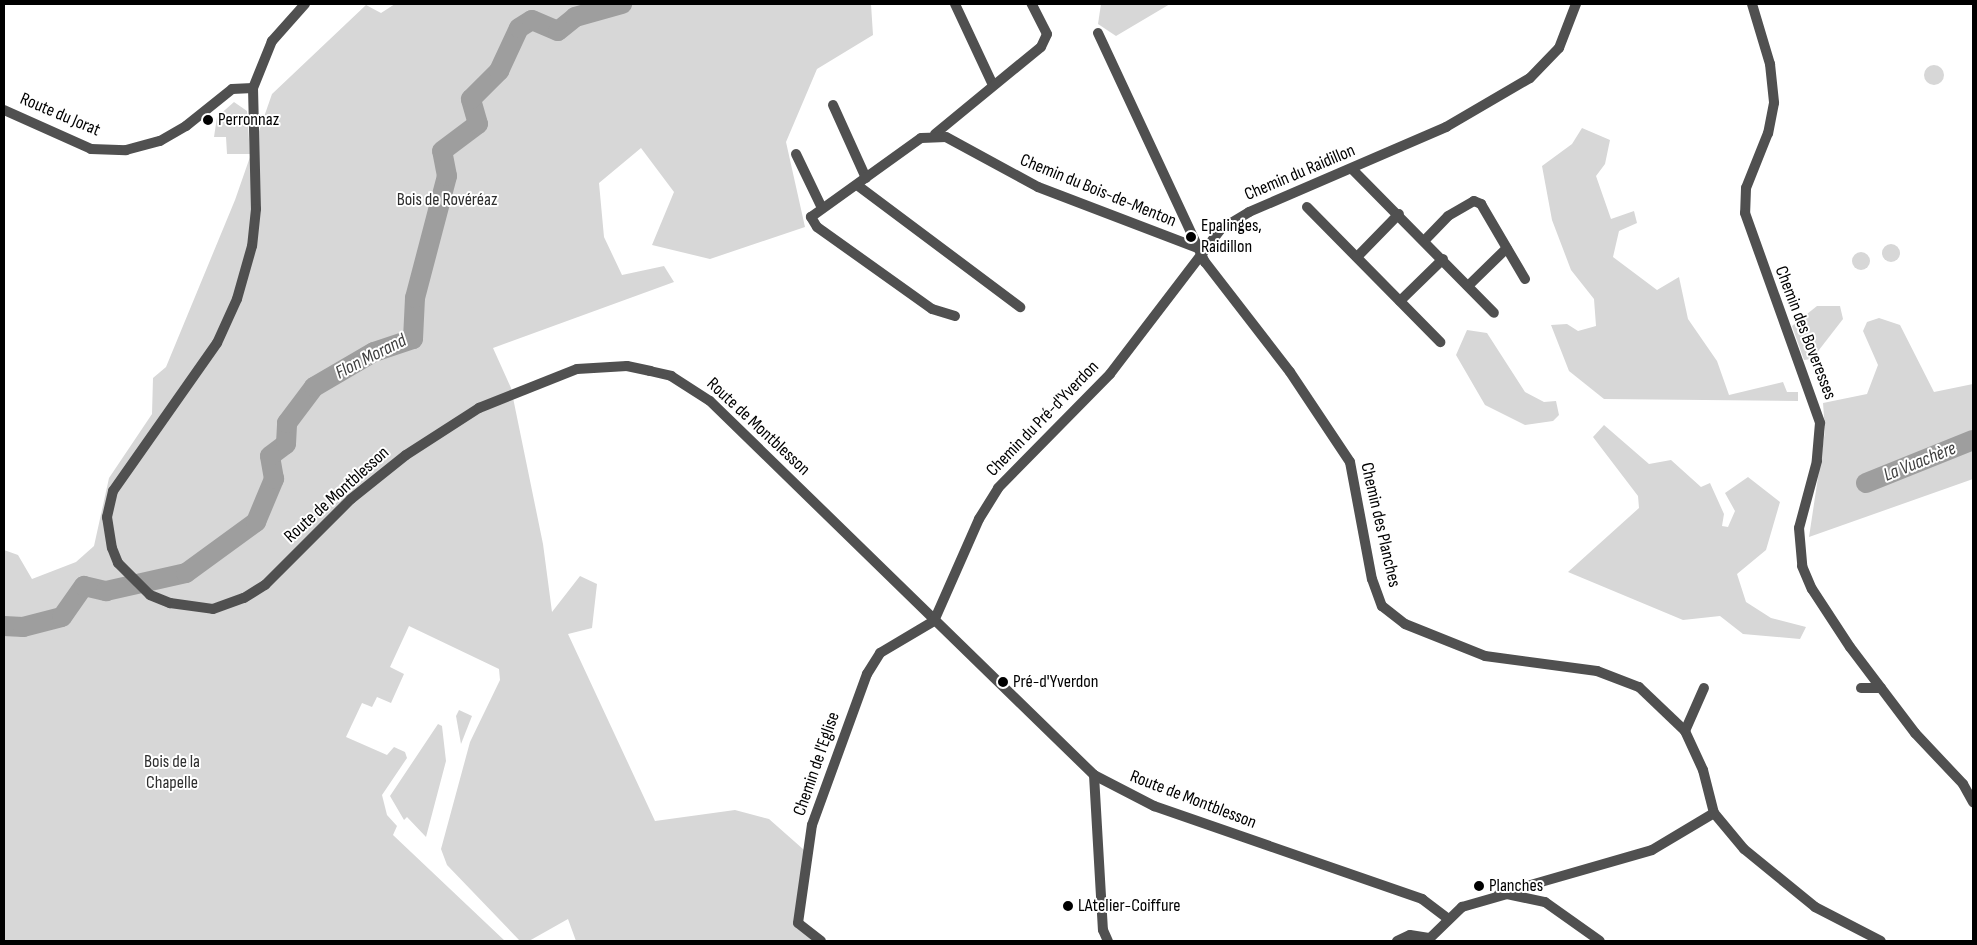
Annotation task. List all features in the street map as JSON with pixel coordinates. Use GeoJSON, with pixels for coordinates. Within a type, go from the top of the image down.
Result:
{"type":"FeatureCollection","features":[{"type":"Feature","properties":{"kind":"street"},"geometry":{"type":"LineString","coordinates":[[253,88],[272,41],[305,4]]}},
{"type":"Feature","properties":{"kind":"street"},"geometry":{"type":"LineString","coordinates":[[956,4],[993,85]]}},
{"type":"Feature","properties":{"kind":"street"},"geometry":{"type":"LineString","coordinates":[[955,316],[932,309],[817,227],[811,217],[857,185],[909,144],[935,134],[1046,41],[1032,4]]}},
{"type":"Feature","properties":{"kind":"street","name":"Chemin du Raidillon"},"geometry":{"type":"LineString","coordinates":[[1199,250],[1238,218],[1446,127],[1538,72],[1559,48],[1576,4]]}},
{"type":"Feature","properties":{"kind":"street","name":"Chemin des Boveresses"},"geometry":{"type":"LineString","coordinates":[[1752,4],[1770,64],[1774,103],[1768,133],[1746,188],[1745,213],[1820,424],[1817,461],[1800,519],[1800,557],[1812,589],[1881,688],[1963,784],[1973,802]]}},
{"type":"Feature","properties":{"kind":"street"},"geometry":{"type":"LineString","coordinates":[[1098,33],[1199,250]]}},
{"type":"Feature","properties":{"kind":"street","name":"Route du Jorat"},"geometry":{"type":"LineString","coordinates":[[4,110],[91,149],[126,150],[160,141],[186,126],[232,89],[253,88]]}},
{"type":"Feature","properties":{"kind":"street","name":"Route de Montblesson"},"geometry":{"type":"LineString","coordinates":[[253,88],[257,176],[252,246],[237,299],[217,343],[112,491],[107,517],[112,548],[130,577],[150,594],[170,603],[213,609],[244,598],[265,584],[351,499],[454,422],[554,377],[577,369],[627,366],[671,376],[710,401],[934,622],[1094,774],[1154,806],[1422,899],[1446,918]]}},
{"type":"Feature","properties":{"kind":"street"},"geometry":{"type":"LineString","coordinates":[[833,104],[866,178]]}},
{"type":"Feature","properties":{"kind":"street","name":"Chemin du Bois-de-Menton"},"geometry":{"type":"LineString","coordinates":[[935,134],[1038,187],[1199,250]]}},
{"type":"Feature","properties":{"kind":"street"},"geometry":{"type":"LineString","coordinates":[[796,154],[822,208]]}},
{"type":"Feature","properties":{"kind":"street"},"geometry":{"type":"LineString","coordinates":[[1352,169],[1425,240],[1494,313]]}},
{"type":"Feature","properties":{"kind":"street"},"geometry":{"type":"LineString","coordinates":[[857,185],[1020,307]]}},
{"type":"Feature","properties":{"kind":"street"},"geometry":{"type":"LineString","coordinates":[[1425,240],[1448,216],[1474,201],[1481,204],[1525,279]]}},
{"type":"Feature","properties":{"kind":"street"},"geometry":{"type":"LineString","coordinates":[[1307,207],[1440,342]]}},
{"type":"Feature","properties":{"kind":"street"},"geometry":{"type":"LineString","coordinates":[[1357,257],[1399,214]]}},
{"type":"Feature","properties":{"kind":"street"},"geometry":{"type":"LineString","coordinates":[[1468,286],[1507,248]]}},
{"type":"Feature","properties":{"kind":"street","name":"Chemin des Planches"},"geometry":{"type":"LineString","coordinates":[[1199,250],[1341,444],[1355,473],[1372,579],[1382,606],[1405,624],[1484,656],[1597,671],[1639,687],[1685,731],[1703,770],[1714,813],[1744,850],[1815,907],[1881,941]]}},
{"type":"Feature","properties":{"kind":"street","name":"Chemin du Pré-d'Yverdon"},"geometry":{"type":"LineString","coordinates":[[934,622],[979,519],[998,488],[1110,374],[1199,250]]}},
{"type":"Feature","properties":{"kind":"street"},"geometry":{"type":"LineString","coordinates":[[1400,302],[1443,259]]}},
{"type":"Feature","properties":{"kind":"street","name":"Chemin de l'Eglise"},"geometry":{"type":"LineString","coordinates":[[821,941],[798,923],[812,824],[824,789],[867,674],[880,653],[934,622]]}},
{"type":"Feature","properties":{"kind":"street"},"geometry":{"type":"LineString","coordinates":[[1685,731],[1704,688]]}},
{"type":"Feature","properties":{"kind":"street"},"geometry":{"type":"LineString","coordinates":[[1861,688],[1881,688]]}},
{"type":"Feature","properties":{"kind":"street"},"geometry":{"type":"LineString","coordinates":[[1094,774],[1103,930],[1108,941]]}},
{"type":"Feature","properties":{"kind":"street"},"geometry":{"type":"LineString","coordinates":[[1397,941],[1410,935],[1428,940],[1446,918],[1476,900],[1652,850],[1685,834],[1714,813]]}},
{"type":"Feature","properties":{"kind":"street"},"geometry":{"type":"LineString","coordinates":[[1496,895],[1545,902],[1600,941]]}},
{"type":"Feature","properties":{"kind":"green space"},"geometry":{"type":"Polygon","coordinates":[[[395,4],[871,4],[873,35],[817,69],[786,142],[805,227],[710,259],[652,245],[674,192],[641,148],[599,183],[604,237],[622,275],[664,266],[674,282],[493,348],[511,388],[543,544],[552,612],[580,576],[597,584],[592,628],[568,634],[655,821],[735,810],[769,819],[812,857],[797,926],[818,941],[576,941],[568,919],[529,941],[520,941],[447,865],[441,849],[470,742],[500,680],[499,669],[409,626],[390,667],[404,674],[391,703],[377,697],[372,707],[362,703],[346,737],[387,755],[394,747],[405,752],[407,758],[382,795],[387,815],[397,826],[393,835],[505,941],[4,941],[4,550],[18,555],[32,579],[76,562],[94,546],[109,478],[152,414],[153,378],[166,367],[235,200],[272,94],[366,5],[381,13],[395,4]]]}},
{"type":"Feature","properties":{"kind":"green space"},"geometry":{"type":"Polygon","coordinates":[[[1101,4],[1170,4],[1116,36],[1098,24],[1101,4]]]}},
{"type":"Feature","properties":{"kind":"green space"},"geometry":{"type":"Polygon","coordinates":[[[1934,65],[1941,68],[1944,75],[1941,82],[1934,85],[1927,82],[1924,75],[1927,68],[1934,65]]]}},
{"type":"Feature","properties":{"kind":"green space"},"geometry":{"type":"Polygon","coordinates":[[[234,102],[247,111],[250,154],[227,154],[226,137],[214,137],[217,117],[234,102]]]}},
{"type":"Feature","properties":{"kind":"green space"},"geometry":{"type":"Polygon","coordinates":[[[1582,128],[1610,140],[1605,164],[1596,176],[1611,219],[1634,211],[1637,223],[1619,231],[1613,257],[1657,290],[1679,277],[1688,319],[1717,361],[1729,395],[1783,382],[1787,392],[1798,392],[1798,401],[1604,399],[1569,371],[1551,325],[1567,324],[1578,331],[1596,326],[1594,299],[1571,270],[1552,220],[1542,166],[1572,144],[1582,128]]]}},
{"type":"Feature","properties":{"kind":"green space"},"geometry":{"type":"Polygon","coordinates":[[[1887,244],[1895,244],[1900,249],[1898,260],[1887,262],[1882,257],[1882,249],[1887,244]]]}},
{"type":"Feature","properties":{"kind":"green space"},"geometry":{"type":"Polygon","coordinates":[[[1861,252],[1867,255],[1870,261],[1867,267],[1861,270],[1855,267],[1852,261],[1855,255],[1861,252]]]}},
{"type":"Feature","properties":{"kind":"green space"},"geometry":{"type":"Polygon","coordinates":[[[1817,306],[1840,306],[1843,319],[1812,359],[1804,360],[1792,326],[1817,306]]]}},
{"type":"Feature","properties":{"kind":"green space"},"geometry":{"type":"Polygon","coordinates":[[[1879,318],[1900,325],[1934,392],[1973,384],[1973,479],[1809,537],[1825,431],[1823,403],[1867,394],[1878,365],[1863,331],[1867,322],[1879,318]]]}},
{"type":"Feature","properties":{"kind":"green space"},"geometry":{"type":"Polygon","coordinates":[[[1467,330],[1487,333],[1525,392],[1544,402],[1556,401],[1559,415],[1553,421],[1525,425],[1485,405],[1456,355],[1467,330]]]}},
{"type":"Feature","properties":{"kind":"green space"},"geometry":{"type":"Polygon","coordinates":[[[1604,425],[1649,464],[1671,460],[1701,487],[1710,483],[1724,514],[1722,526],[1728,527],[1735,511],[1725,493],[1748,477],[1780,502],[1766,550],[1737,574],[1746,602],[1771,618],[1806,627],[1800,639],[1743,634],[1720,616],[1683,620],[1568,572],[1639,508],[1638,496],[1593,437],[1604,425]]]}},
{"type":"Feature","properties":{"kind":"green space"},"geometry":{"type":"Polygon","coordinates":[[[459,710],[472,716],[461,744],[456,716],[459,710]]]}},
{"type":"Feature","properties":{"kind":"green space"},"geometry":{"type":"Polygon","coordinates":[[[438,724],[442,726],[446,761],[426,837],[407,817],[404,820],[390,796],[438,724]]]}},
{"type":"Feature","properties":{"kind":"waterway","name":"Flon Morand"},"geometry":{"type":"LineString","coordinates":[[4,626],[23,627],[62,617],[84,586],[106,591],[186,573],[256,522],[274,479],[270,456],[286,444],[287,423],[314,387],[374,352],[413,339],[415,298],[447,176],[442,151],[478,124],[471,99],[499,71],[519,28],[532,20],[558,31],[575,17],[622,4]]}},
{"type":"Feature","properties":{"kind":"waterway","name":"La Vuachère"},"geometry":{"type":"LineString","coordinates":[[1866,483],[1973,440]]}},
{"type":"Feature","properties":{"kind":"place","name":"Perronnaz"},"geometry":{"type":"Point","coordinates":[208,120]}},
{"type":"Feature","properties":{"kind":"place","name":"Epalinges, Raidillon"},"geometry":{"type":"Point","coordinates":[1191,237]}},
{"type":"Feature","properties":{"kind":"place","name":"Pré-d'Yverdon"},"geometry":{"type":"Point","coordinates":[1003,682]}},
{"type":"Feature","properties":{"kind":"place","name":"Planches"},"geometry":{"type":"Point","coordinates":[1479,886]}},
{"type":"Feature","properties":{"kind":"place","name":"LAtelier-Coiffure"},"geometry":{"type":"Point","coordinates":[1068,906]}},
{"type":"Feature","properties":{"kind":"park label","name":"Bois de Rovéréaz"},"geometry":{"type":"Point","coordinates":[447,200]}},
{"type":"Feature","properties":{"kind":"park label","name":"Bois de la Chapelle"},"geometry":{"type":"Point","coordinates":[172,773]}}]}
